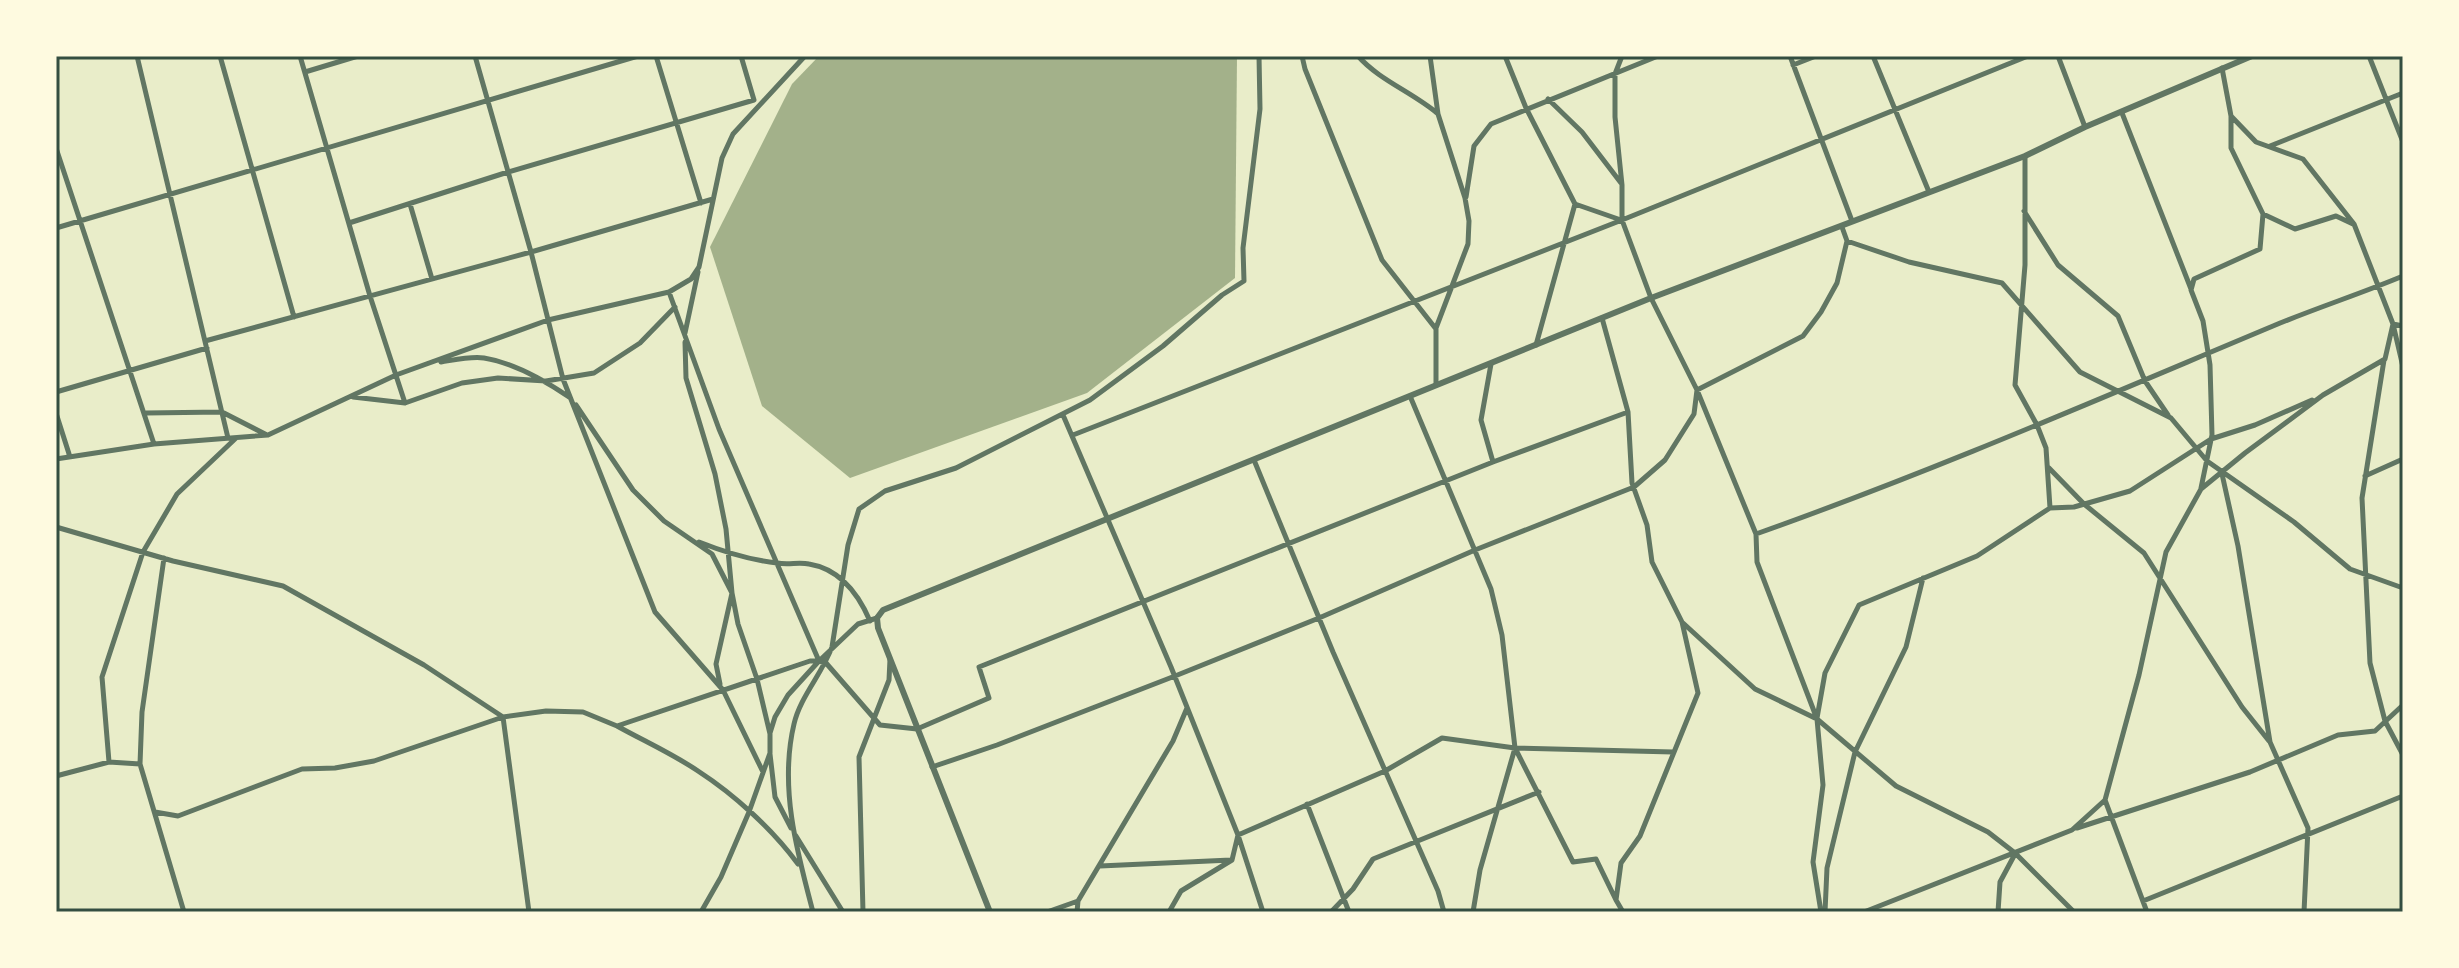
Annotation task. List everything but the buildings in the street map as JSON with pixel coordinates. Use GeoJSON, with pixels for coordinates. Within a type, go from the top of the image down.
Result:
{"type":"FeatureCollection","features":[{"type":"Feature","properties":{"kind":"street"},"geometry":{"type":"LineString","coordinates":[[137,56],[228,438]]}},
{"type":"Feature","properties":{"kind":"street"},"geometry":{"type":"LineString","coordinates":[[220,56],[294,317]]}},
{"type":"Feature","properties":{"kind":"street"},"geometry":{"type":"LineString","coordinates":[[300,56],[370,296],[405,403]]}},
{"type":"Feature","properties":{"kind":"street"},"geometry":{"type":"LineString","coordinates":[[305,72],[358,56]]}},
{"type":"Feature","properties":{"kind":"street"},"geometry":{"type":"LineString","coordinates":[[475,56],[570,398],[655,612],[723,690]]}},
{"type":"Feature","properties":{"kind":"street"},"geometry":{"type":"LineString","coordinates":[[56,228],[638,56]]}},
{"type":"Feature","properties":{"kind":"street"},"geometry":{"type":"LineString","coordinates":[[656,56],[701,203]]}},
{"type":"Feature","properties":{"kind":"street"},"geometry":{"type":"LineString","coordinates":[[741,56],[757,109]]}},
{"type":"Feature","properties":{"kind":"street"},"geometry":{"type":"LineString","coordinates":[[805,56],[733,134],[722,158],[685,334],[686,378],[715,474],[738,624],[757,679],[770,734],[775,797],[843,912]]}},
{"type":"Feature","properties":{"kind":"street"},"geometry":{"type":"LineString","coordinates":[[832,647],[848,545],[859,509],[885,491],[956,468],[1090,400],[1244,281],[1245,235],[1260,109],[1259,56]]}},
{"type":"Feature","properties":{"kind":"street"},"geometry":{"type":"LineString","coordinates":[[1302,56],[1382,260],[1436,329]]}},
{"type":"Feature","properties":{"kind":"street"},"geometry":{"type":"LineString","coordinates":[[1358,56],[1369,68],[1418,97],[1438,114]]}},
{"type":"Feature","properties":{"kind":"street"},"geometry":{"type":"LineString","coordinates":[[1430,56],[1438,114],[1465,198],[1469,221],[1468,244],[1436,329],[1436,386]]}},
{"type":"Feature","properties":{"kind":"street"},"geometry":{"type":"LineString","coordinates":[[1505,56],[1526,108],[1575,204],[1536,345]]}},
{"type":"Feature","properties":{"kind":"street"},"geometry":{"type":"LineString","coordinates":[[1622,56],[1615,74],[1622,220],[1651,298],[1697,390],[1756,534],[1757,562],[1817,719]]}},
{"type":"Feature","properties":{"kind":"street"},"geometry":{"type":"LineString","coordinates":[[1465,198],[1474,146],[1491,124],[1658,56]]}},
{"type":"Feature","properties":{"kind":"street"},"geometry":{"type":"LineString","coordinates":[[1790,56],[1852,221]]}},
{"type":"Feature","properties":{"kind":"street"},"geometry":{"type":"LineString","coordinates":[[1793,65],[1816,56]]}},
{"type":"Feature","properties":{"kind":"street"},"geometry":{"type":"LineString","coordinates":[[1873,56],[1929,192]]}},
{"type":"Feature","properties":{"kind":"street"},"geometry":{"type":"LineString","coordinates":[[1073,435],[1622,220],[2028,56]]}},
{"type":"Feature","properties":{"kind":"street"},"geometry":{"type":"LineString","coordinates":[[2058,56],[2085,127]]}},
{"type":"Feature","properties":{"kind":"street"},"geometry":{"type":"LineString","coordinates":[[813,912],[792,830],[790,758],[794,724],[822,662],[832,647],[858,624],[873,619],[883,610],[1651,298],[2025,156],[2252,56]]}},
{"type":"Feature","properties":{"kind":"street"},"geometry":{"type":"LineString","coordinates":[[2369,56],[2403,142]]}},
{"type":"Feature","properties":{"kind":"street"},"geometry":{"type":"LineString","coordinates":[[2191,290],[2194,279],[2260,249],[2263,214],[2231,148],[2231,116],[2222,68]]}},
{"type":"Feature","properties":{"kind":"street"},"geometry":{"type":"LineString","coordinates":[[2270,147],[2403,93]]}},
{"type":"Feature","properties":{"kind":"street"},"geometry":{"type":"LineString","coordinates":[[1548,99],[1582,132],[1622,185]]}},
{"type":"Feature","properties":{"kind":"street"},"geometry":{"type":"LineString","coordinates":[[349,223],[508,172],[754,100]]}},
{"type":"Feature","properties":{"kind":"street"},"geometry":{"type":"LineString","coordinates":[[2072,830],[2105,800],[2139,675],[2166,552],[2201,489],[2211,439],[2208,355],[2203,321],[2122,113]]}},
{"type":"Feature","properties":{"kind":"street"},"geometry":{"type":"LineString","coordinates":[[2231,116],[2256,142],[2303,159],[2354,224],[2393,324],[2403,367]]}},
{"type":"Feature","properties":{"kind":"street"},"geometry":{"type":"LineString","coordinates":[[56,148],[154,444]]}},
{"type":"Feature","properties":{"kind":"street"},"geometry":{"type":"LineString","coordinates":[[2025,156],[2025,265],[2015,385],[2046,448],[2050,508]]}},
{"type":"Feature","properties":{"kind":"street"},"geometry":{"type":"LineString","coordinates":[[56,392],[294,317],[713,199]]}},
{"type":"Feature","properties":{"kind":"street"},"geometry":{"type":"LineString","coordinates":[[410,204],[432,279]]}},
{"type":"Feature","properties":{"kind":"street"},"geometry":{"type":"LineString","coordinates":[[1575,204],[1622,220]]}},
{"type":"Feature","properties":{"kind":"street"},"geometry":{"type":"LineString","coordinates":[[2024,210],[2058,265],[2118,316],[2145,381],[2207,461],[2294,522],[2350,569],[2403,588]]}},
{"type":"Feature","properties":{"kind":"street"},"geometry":{"type":"LineString","coordinates":[[2263,214],[2295,229],[2336,216],[2354,224]]}},
{"type":"Feature","properties":{"kind":"street"},"geometry":{"type":"LineString","coordinates":[[1697,390],[1803,336],[1837,283],[1847,241],[1842,227]]}},
{"type":"Feature","properties":{"kind":"street"},"geometry":{"type":"LineString","coordinates":[[1847,241],[1909,262],[2002,283],[2080,372],[2171,418]]}},
{"type":"Feature","properties":{"kind":"street"},"geometry":{"type":"LineString","coordinates":[[56,459],[154,444],[268,435],[396,375],[548,320],[669,292],[691,279],[699,267]]}},
{"type":"Feature","properties":{"kind":"street"},"geometry":{"type":"LineString","coordinates":[[1756,534],[1869,492],[2403,276]]}},
{"type":"Feature","properties":{"kind":"street"},"geometry":{"type":"LineString","coordinates":[[669,292],[719,429],[822,662],[880,725],[917,729],[989,698],[979,667],[1493,462],[1628,412]]}},
{"type":"Feature","properties":{"kind":"street"},"geometry":{"type":"LineString","coordinates":[[350,396],[405,403],[462,383],[498,378],[546,381],[594,373],[640,343],[675,307]]}},
{"type":"Feature","properties":{"kind":"street"},"geometry":{"type":"LineString","coordinates":[[1602,318],[1628,412],[1634,487],[1647,525],[1652,562],[1682,622],[1698,693],[1640,836],[1621,863],[1616,900]]}},
{"type":"Feature","properties":{"kind":"street"},"geometry":{"type":"LineString","coordinates":[[2393,324],[2403,326]]}},
{"type":"Feature","properties":{"kind":"street"},"geometry":{"type":"LineString","coordinates":[[2393,324],[2362,498],[2370,663],[2385,721],[2403,755]]}},
{"type":"Feature","properties":{"kind":"street"},"geometry":{"type":"LineString","coordinates":[[432,363],[482,358],[507,364],[546,381],[570,398],[633,490],[664,521],[712,554],[732,593],[716,664],[723,690],[763,772]]}},
{"type":"Feature","properties":{"kind":"street"},"geometry":{"type":"LineString","coordinates":[[1823,912],[1813,862],[1823,785],[1817,719],[1825,673],[1859,605],[1977,556],[2050,508],[2084,504],[2130,491],[2211,439],[2255,425],[2323,395],[2385,359]]}},
{"type":"Feature","properties":{"kind":"street"},"geometry":{"type":"LineString","coordinates":[[1491,364],[1481,420],[1493,462]]}},
{"type":"Feature","properties":{"kind":"street"},"geometry":{"type":"LineString","coordinates":[[932,767],[1175,676],[1634,487],[1665,460],[1694,414],[1697,390]]}},
{"type":"Feature","properties":{"kind":"street"},"geometry":{"type":"LineString","coordinates":[[2201,489],[2323,395]]}},
{"type":"Feature","properties":{"kind":"street"},"geometry":{"type":"LineString","coordinates":[[1410,396],[1491,589],[1502,635],[1515,748],[1573,862],[1596,859],[1623,912]]}},
{"type":"Feature","properties":{"kind":"street"},"geometry":{"type":"LineString","coordinates":[[146,413],[222,412],[268,435]]}},
{"type":"Feature","properties":{"kind":"street"},"geometry":{"type":"LineString","coordinates":[[56,413],[70,457]]}},
{"type":"Feature","properties":{"kind":"street"},"geometry":{"type":"LineString","coordinates":[[1063,415],[1175,676],[1238,835],[1263,912]]}},
{"type":"Feature","properties":{"kind":"street"},"geometry":{"type":"LineString","coordinates":[[109,762],[102,677],[143,552],[177,494],[237,438]]}},
{"type":"Feature","properties":{"kind":"street"},"geometry":{"type":"LineString","coordinates":[[2365,476],[2403,459]]}},
{"type":"Feature","properties":{"kind":"street"},"geometry":{"type":"LineString","coordinates":[[1254,460],[1444,912]]}},
{"type":"Feature","properties":{"kind":"street"},"geometry":{"type":"LineString","coordinates":[[2047,467],[2084,504],[2144,553],[2242,707],[2270,742]]}},
{"type":"Feature","properties":{"kind":"street"},"geometry":{"type":"LineString","coordinates":[[2221,472],[2238,546],[2270,742],[2308,828],[2304,912]]}},
{"type":"Feature","properties":{"kind":"street"},"geometry":{"type":"LineString","coordinates":[[56,527],[164,558],[283,586],[424,665],[503,717],[529,912]]}},
{"type":"Feature","properties":{"kind":"street"},"geometry":{"type":"LineString","coordinates":[[695,540],[728,553],[777,563],[810,564],[844,579],[862,601],[878,628],[990,912]]}},
{"type":"Feature","properties":{"kind":"street"},"geometry":{"type":"LineString","coordinates":[[164,558],[142,712],[140,764],[184,912]]}},
{"type":"Feature","properties":{"kind":"street"},"geometry":{"type":"LineString","coordinates":[[1823,912],[1827,868],[1855,752],[1906,647],[1923,577]]}},
{"type":"Feature","properties":{"kind":"street"},"geometry":{"type":"LineString","coordinates":[[1682,622],[1755,689],[1817,719],[1896,786],[1988,832],[2015,853],[2074,912]]}},
{"type":"Feature","properties":{"kind":"street"},"geometry":{"type":"LineString","coordinates":[[863,912],[859,757],[889,680],[890,659]]}},
{"type":"Feature","properties":{"kind":"street"},"geometry":{"type":"LineString","coordinates":[[617,726],[810,661],[822,662]]}},
{"type":"Feature","properties":{"kind":"street"},"geometry":{"type":"LineString","coordinates":[[770,734],[775,717],[788,695],[822,662]]}},
{"type":"Feature","properties":{"kind":"street"},"geometry":{"type":"LineString","coordinates":[[1864,912],[2072,830],[2278,760],[2338,735],[2375,731],[2403,705]]}},
{"type":"Feature","properties":{"kind":"street"},"geometry":{"type":"LineString","coordinates":[[1077,912],[1078,901],[1173,741],[1187,707]]}},
{"type":"Feature","properties":{"kind":"street"},"geometry":{"type":"LineString","coordinates":[[155,812],[178,816],[302,769],[335,768],[374,761],[503,717],[546,711],[583,712],[617,726],[700,772],[749,812],[786,847],[801,867]]}},
{"type":"Feature","properties":{"kind":"street"},"geometry":{"type":"LineString","coordinates":[[1238,835],[1385,771],[1442,738],[1515,748],[1673,752]]}},
{"type":"Feature","properties":{"kind":"street"},"geometry":{"type":"LineString","coordinates":[[1473,912],[1480,870],[1515,748]]}},
{"type":"Feature","properties":{"kind":"street"},"geometry":{"type":"LineString","coordinates":[[701,912],[721,877],[770,753]]}},
{"type":"Feature","properties":{"kind":"street"},"geometry":{"type":"LineString","coordinates":[[56,776],[109,762],[140,764]]}},
{"type":"Feature","properties":{"kind":"street"},"geometry":{"type":"LineString","coordinates":[[1331,912],[1353,889],[1373,859],[1539,792]]}},
{"type":"Feature","properties":{"kind":"street"},"geometry":{"type":"LineString","coordinates":[[2143,901],[2403,796]]}},
{"type":"Feature","properties":{"kind":"street"},"geometry":{"type":"LineString","coordinates":[[2105,800],[2147,912]]}},
{"type":"Feature","properties":{"kind":"street"},"geometry":{"type":"LineString","coordinates":[[1307,804],[1349,912]]}},
{"type":"Feature","properties":{"kind":"street"},"geometry":{"type":"LineString","coordinates":[[1169,912],[1181,891],[1232,860],[1238,835]]}},
{"type":"Feature","properties":{"kind":"street"},"geometry":{"type":"LineString","coordinates":[[1998,912],[2000,882],[2015,853]]}},
{"type":"Feature","properties":{"kind":"street"},"geometry":{"type":"LineString","coordinates":[[1100,866],[1232,860]]}},
{"type":"Feature","properties":{"kind":"street"},"geometry":{"type":"LineString","coordinates":[[1047,912],[1078,901]]}},
{"type":"Feature","properties":{"kind":"shaded area"},"geometry":{"type":"Polygon","coordinates":[[[819,56],[1237,56],[1235,278],[1087,393],[850,478],[762,406],[710,247],[792,84],[819,56]]]}}]}
